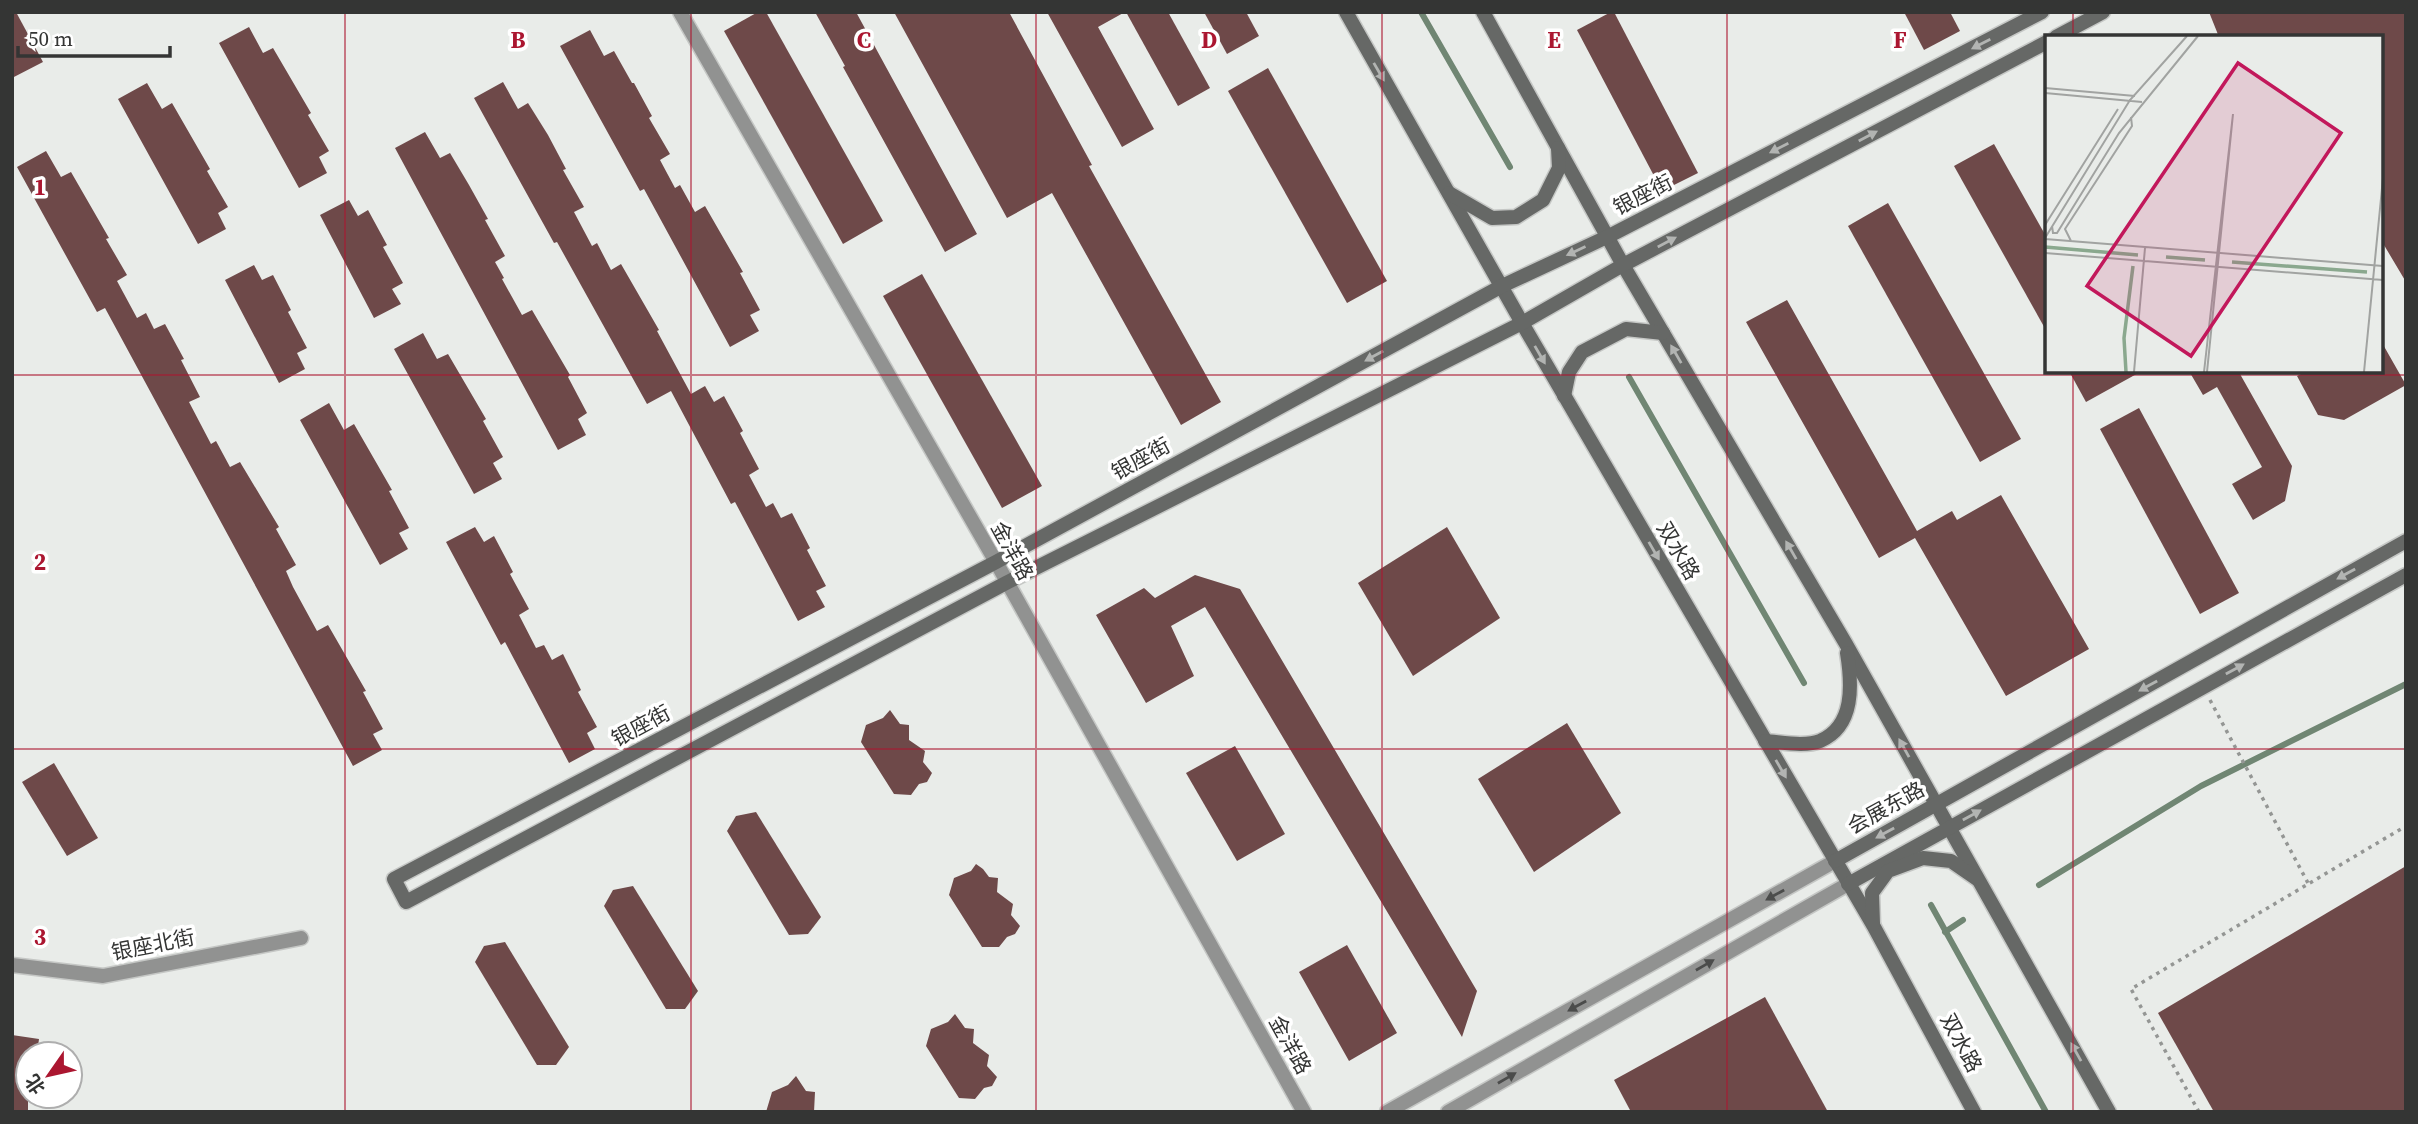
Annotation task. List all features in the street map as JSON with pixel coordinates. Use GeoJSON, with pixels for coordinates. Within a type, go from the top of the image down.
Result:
{"type":"FeatureCollection","features":[{"type":"Feature","properties":{"kind":"main road","name":"双水路"},"geometry":{"type":"LineString","coordinates":[[1346,12],[1564,396],[1873,925],[1974,1112]]}},
{"type":"Feature","properties":{"kind":"main road"},"geometry":{"type":"LineString","coordinates":[[1483,12],[1623,265],[1846,644],[2109,1112]]}},
{"type":"Feature","properties":{"kind":"main road","name":"银座街"},"geometry":{"type":"LineString","coordinates":[[2042,12],[1609,236],[1502,286],[996,562],[394,879],[405,902],[1006,583],[1522,323],[1623,265],[2045,42]]}},
{"type":"Feature","properties":{"kind":"main road"},"geometry":{"type":"LineString","coordinates":[[2060,35],[2102,12]]}},
{"type":"Feature","properties":{"kind":"main road"},"geometry":{"type":"LineString","coordinates":[[1448,192],[1492,218],[1516,217],[1543,200],[1559,168],[1558,145]]}},
{"type":"Feature","properties":{"kind":"main road"},"geometry":{"type":"LineString","coordinates":[[1564,396],[1569,372],[1582,352],[1626,329],[1663,333]]}},
{"type":"Feature","properties":{"kind":"main road","name":"会展东路"},"geometry":{"type":"LineString","coordinates":[[1835,861],[2406,541]]}},
{"type":"Feature","properties":{"kind":"main road"},"geometry":{"type":"LineString","coordinates":[[1848,884],[2406,575]]}},
{"type":"Feature","properties":{"kind":"main road"},"geometry":{"type":"LineString","coordinates":[[1765,741],[1819,741],[1841,725],[1850,700],[1846,644]]}},
{"type":"Feature","properties":{"kind":"main road"},"geometry":{"type":"LineString","coordinates":[[1873,925],[1872,893],[1888,871],[1923,858],[1951,861],[1981,882]]}},
{"type":"Feature","properties":{"kind":"street","name":"金洋路"},"geometry":{"type":"LineString","coordinates":[[680,12],[996,562],[1304,1112]]}},
{"type":"Feature","properties":{"kind":"street","name":"会展东路"},"geometry":{"type":"LineString","coordinates":[[1387,1112],[1835,861]]}},
{"type":"Feature","properties":{"kind":"street"},"geometry":{"type":"LineString","coordinates":[[1448,1112],[1848,884]]}},
{"type":"Feature","properties":{"kind":"street","name":"银座北街"},"geometry":{"type":"LineString","coordinates":[[12,965],[103,976],[300,937]]}},
{"type":"Feature","properties":{"kind":"path"},"geometry":{"type":"LineString","coordinates":[[2224,728],[2308,883]]}},
{"type":"Feature","properties":{"kind":"path"},"geometry":{"type":"LineString","coordinates":[[2199,1112],[2131,989],[2406,827]]}},
{"type":"Feature","properties":{"kind":"building"},"geometry":{"type":"Polygon","coordinates":[[[12,12],[16,12],[43,62],[12,78],[12,12]]]}},
{"type":"Feature","properties":{"kind":"building"},"geometry":{"type":"Polygon","coordinates":[[[758,12],[766,12],[883,221],[843,244],[724,31],[758,12]]]}},
{"type":"Feature","properties":{"kind":"building"},"geometry":{"type":"Polygon","coordinates":[[[815,12],[856,12],[977,234],[945,252],[815,12]]]}},
{"type":"Feature","properties":{"kind":"building"},"geometry":{"type":"Polygon","coordinates":[[[894,12],[1009,12],[1092,165],[1089,166],[1221,402],[1181,425],[1052,193],[1007,218],[894,12]]]}},
{"type":"Feature","properties":{"kind":"building"},"geometry":{"type":"Polygon","coordinates":[[[1047,12],[1125,12],[1098,27],[1154,129],[1122,147],[1047,12]]]}},
{"type":"Feature","properties":{"kind":"building"},"geometry":{"type":"Polygon","coordinates":[[[1126,12],[1168,12],[1210,88],[1178,106],[1126,12]]]}},
{"type":"Feature","properties":{"kind":"building"},"geometry":{"type":"Polygon","coordinates":[[[1204,12],[1246,12],[1259,36],[1227,54],[1204,12]]]}},
{"type":"Feature","properties":{"kind":"building"},"geometry":{"type":"Polygon","coordinates":[[[1614,12],[1698,173],[1662,191],[1577,30],[1614,12]]]}},
{"type":"Feature","properties":{"kind":"building"},"geometry":{"type":"Polygon","coordinates":[[[1904,12],[1950,12],[1960,31],[1924,50],[1904,12]]]}},
{"type":"Feature","properties":{"kind":"building"},"geometry":{"type":"Polygon","coordinates":[[[2209,12],[2406,12],[2406,282],[2383,243],[2383,35],[2218,35],[2209,12]]]}},
{"type":"Feature","properties":{"kind":"building"},"geometry":{"type":"Polygon","coordinates":[[[249,27],[263,53],[273,48],[311,113],[308,115],[329,151],[319,157],[327,173],[299,188],[219,43],[249,27]]]}},
{"type":"Feature","properties":{"kind":"building"},"geometry":{"type":"Polygon","coordinates":[[[590,30],[604,56],[614,51],[634,83],[652,116],[649,118],[670,154],[660,160],[675,188],[680,185],[695,212],[705,206],[743,272],[740,273],[760,310],[750,315],[759,331],[730,347],[644,189],[640,191],[560,46],[590,30]]]}},
{"type":"Feature","properties":{"kind":"building"},"geometry":{"type":"Polygon","coordinates":[[[1268,68],[1387,281],[1347,303],[1228,91],[1268,68]]]}},
{"type":"Feature","properties":{"kind":"building"},"geometry":{"type":"Polygon","coordinates":[[[503,82],[518,109],[528,103],[548,135],[566,169],[563,170],[584,207],[574,212],[592,246],[597,243],[611,270],[621,264],[659,330],[657,331],[691,394],[705,386],[714,402],[724,396],[759,469],[749,475],[766,507],[773,503],[781,518],[792,513],[810,548],[807,550],[826,586],[816,591],[825,607],[798,621],[735,502],[731,504],[671,391],[647,404],[474,98],[503,82]]]}},
{"type":"Feature","properties":{"kind":"building"},"geometry":{"type":"Polygon","coordinates":[[[147,83],[162,109],[172,103],[210,169],[207,171],[228,207],[218,213],[226,229],[198,244],[118,99],[147,83]]]}},
{"type":"Feature","properties":{"kind":"building"},"geometry":{"type":"Polygon","coordinates":[[[425,132],[440,158],[450,153],[469,185],[505,256],[495,262],[504,278],[502,279],[522,315],[532,310],[570,375],[568,377],[587,413],[578,419],[586,435],[558,450],[395,148],[425,132]]]}},
{"type":"Feature","properties":{"kind":"building"},"geometry":{"type":"Polygon","coordinates":[[[1994,144],[2045,234],[2045,328],[1954,166],[1994,144]]]}},
{"type":"Feature","properties":{"kind":"building"},"geometry":{"type":"Polygon","coordinates":[[[46,151],[61,177],[71,172],[109,238],[106,239],[127,275],[117,281],[137,318],[146,313],[154,329],[165,324],[200,397],[189,402],[211,444],[216,441],[230,467],[240,462],[279,527],[276,529],[296,565],[286,571],[317,631],[328,625],[366,691],[363,692],[383,729],[373,734],[382,750],[353,766],[105,308],[97,312],[17,167],[46,151]]]}},
{"type":"Feature","properties":{"kind":"building"},"geometry":{"type":"Polygon","coordinates":[[[349,200],[358,216],[368,210],[387,245],[383,247],[403,283],[392,289],[401,304],[374,318],[320,215],[349,200]]]}},
{"type":"Feature","properties":{"kind":"building"},"geometry":{"type":"Polygon","coordinates":[[[1888,203],[2021,439],[1980,462],[1848,226],[1888,203]]]}},
{"type":"Feature","properties":{"kind":"building"},"geometry":{"type":"Polygon","coordinates":[[[254,265],[262,280],[273,275],[307,348],[297,353],[305,369],[279,383],[225,280],[254,265]]]}},
{"type":"Feature","properties":{"kind":"building"},"geometry":{"type":"Polygon","coordinates":[[[922,274],[1042,486],[1002,508],[883,296],[922,274]]]}},
{"type":"Feature","properties":{"kind":"building"},"geometry":{"type":"Polygon","coordinates":[[[1787,300],[1917,531],[1952,511],[1957,520],[2001,495],[2089,649],[2006,696],[1915,538],[1879,558],[1746,322],[1787,300]]]}},
{"type":"Feature","properties":{"kind":"building"},"geometry":{"type":"Polygon","coordinates":[[[423,333],[437,359],[448,354],[486,419],[483,421],[503,457],[493,463],[502,479],[474,494],[394,349],[423,333]]]}},
{"type":"Feature","properties":{"kind":"building"},"geometry":{"type":"Polygon","coordinates":[[[2383,345],[2406,385],[2344,420],[2318,415],[2297,376],[2303,373],[2383,373],[2383,345]]]}},
{"type":"Feature","properties":{"kind":"building"},"geometry":{"type":"Polygon","coordinates":[[[2070,373],[2138,373],[2086,402],[2070,373]]]}},
{"type":"Feature","properties":{"kind":"building"},"geometry":{"type":"Polygon","coordinates":[[[2190,373],[2242,373],[2292,466],[2285,501],[2253,520],[2232,484],[2262,467],[2217,387],[2203,395],[2190,373]]]}},
{"type":"Feature","properties":{"kind":"building"},"geometry":{"type":"Polygon","coordinates":[[[329,403],[344,430],[354,424],[392,490],[389,491],[409,528],[399,533],[408,549],[380,565],[300,420],[329,403]]]}},
{"type":"Feature","properties":{"kind":"building"},"geometry":{"type":"Polygon","coordinates":[[[2139,408],[2239,593],[2200,614],[2100,429],[2139,408]]]}},
{"type":"Feature","properties":{"kind":"building"},"geometry":{"type":"Polygon","coordinates":[[[475,527],[484,542],[494,536],[529,609],[519,615],[536,648],[544,645],[552,660],[563,654],[581,690],[578,692],[597,727],[587,733],[595,749],[569,763],[505,642],[501,645],[446,542],[475,527]]]}},
{"type":"Feature","properties":{"kind":"building"},"geometry":{"type":"Polygon","coordinates":[[[1447,527],[1500,618],[1413,676],[1358,583],[1447,527]]]}},
{"type":"Feature","properties":{"kind":"building"},"geometry":{"type":"Polygon","coordinates":[[[1195,575],[1240,589],[1477,991],[1462,1037],[1205,607],[1171,626],[1194,676],[1146,703],[1096,615],[1144,588],[1155,598],[1195,575]]]}},
{"type":"Feature","properties":{"kind":"building"},"geometry":{"type":"Polygon","coordinates":[[[890,710],[900,724],[909,725],[909,740],[925,751],[923,762],[932,773],[927,782],[919,784],[911,795],[894,794],[861,742],[866,725],[883,718],[890,710]]]}},
{"type":"Feature","properties":{"kind":"building"},"geometry":{"type":"Polygon","coordinates":[[[1567,723],[1621,813],[1534,872],[1478,779],[1567,723]]]}},
{"type":"Feature","properties":{"kind":"building"},"geometry":{"type":"Polygon","coordinates":[[[1235,746],[1285,834],[1237,861],[1186,773],[1235,746]]]}},
{"type":"Feature","properties":{"kind":"building"},"geometry":{"type":"Polygon","coordinates":[[[54,763],[98,838],[67,856],[22,782],[54,763]]]}},
{"type":"Feature","properties":{"kind":"building"},"geometry":{"type":"Polygon","coordinates":[[[756,812],[821,917],[808,934],[789,935],[727,831],[736,816],[756,812]]]}},
{"type":"Feature","properties":{"kind":"building"},"geometry":{"type":"Polygon","coordinates":[[[976,864],[989,877],[998,878],[997,892],[1013,904],[1011,915],[1020,926],[1015,934],[1007,937],[999,947],[982,947],[949,895],[954,878],[971,871],[976,864]]]}},
{"type":"Feature","properties":{"kind":"building"},"geometry":{"type":"Polygon","coordinates":[[[2406,866],[2406,1112],[2214,1112],[2158,1013],[2406,866]]]}},
{"type":"Feature","properties":{"kind":"building"},"geometry":{"type":"Polygon","coordinates":[[[633,886],[698,991],[685,1009],[666,1009],[604,906],[613,890],[633,886]]]}},
{"type":"Feature","properties":{"kind":"building"},"geometry":{"type":"Polygon","coordinates":[[[505,942],[569,1047],[556,1065],[537,1065],[475,962],[484,946],[505,942]]]}},
{"type":"Feature","properties":{"kind":"building"},"geometry":{"type":"Polygon","coordinates":[[[1347,945],[1397,1033],[1349,1061],[1299,972],[1347,945]]]}},
{"type":"Feature","properties":{"kind":"building"},"geometry":{"type":"Polygon","coordinates":[[[1765,997],[1828,1112],[1631,1112],[1614,1080],[1765,997]]]}},
{"type":"Feature","properties":{"kind":"building"},"geometry":{"type":"Polygon","coordinates":[[[955,1014],[965,1028],[974,1029],[973,1043],[989,1055],[987,1066],[997,1077],[992,1086],[984,1088],[975,1099],[959,1098],[926,1046],[931,1029],[948,1022],[955,1014]]]}},
{"type":"Feature","properties":{"kind":"building"},"geometry":{"type":"Polygon","coordinates":[[[12,1035],[39,1039],[14,1040],[14,1110],[28,1112],[12,1112],[12,1035]]]}},
{"type":"Feature","properties":{"kind":"building"},"geometry":{"type":"Polygon","coordinates":[[[796,1076],[806,1091],[815,1092],[814,1112],[766,1112],[772,1092],[788,1085],[796,1076]]]}},
{"type":"Feature","properties":{"kind":"waterway"},"geometry":{"type":"LineString","coordinates":[[1421,12],[1510,167]]}},
{"type":"Feature","properties":{"kind":"waterway"},"geometry":{"type":"LineString","coordinates":[[1629,377],[1804,683]]}},
{"type":"Feature","properties":{"kind":"waterway"},"geometry":{"type":"LineString","coordinates":[[2039,885],[2201,786],[2406,684]]}},
{"type":"Feature","properties":{"kind":"waterway"},"geometry":{"type":"LineString","coordinates":[[1931,905],[2046,1112]]}},
{"type":"Feature","properties":{"kind":"waterway"},"geometry":{"type":"LineString","coordinates":[[1945,932],[1963,920]]}}]}
